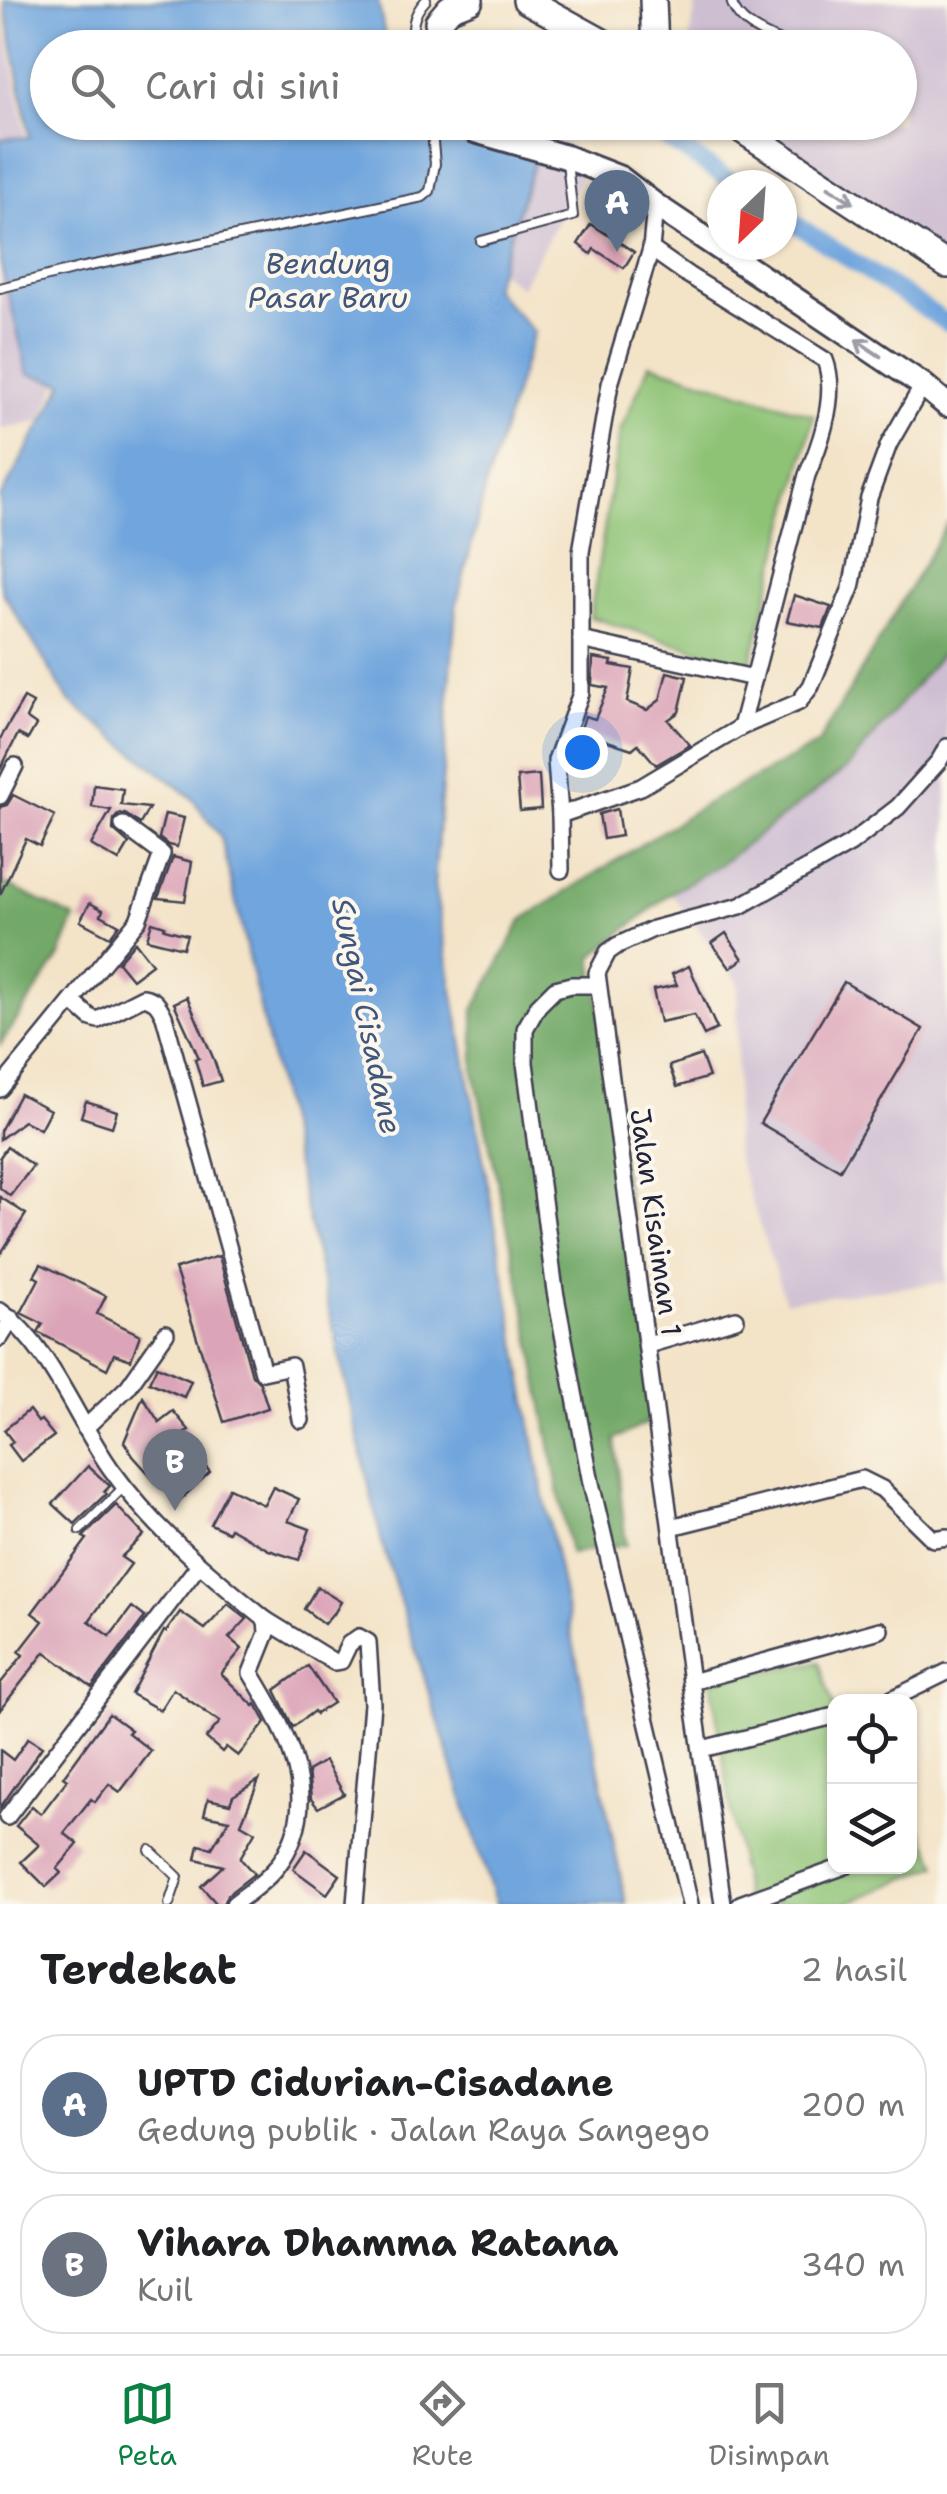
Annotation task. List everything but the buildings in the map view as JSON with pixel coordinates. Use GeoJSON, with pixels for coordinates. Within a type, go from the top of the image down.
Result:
{"type":"FeatureCollection","features":[{"type":"Feature","properties":{"kind":"main road"},"geometry":{"type":"LineString","coordinates":[[436,18],[470,0]]}},
{"type":"Feature","properties":{"kind":"main road"},"geometry":{"type":"LineString","coordinates":[[526,0],[580,30]]}},
{"type":"Feature","properties":{"kind":"main road"},"geometry":{"type":"LineString","coordinates":[[653,0],[654,30]]}},
{"type":"Feature","properties":{"kind":"main road"},"geometry":{"type":"LineString","coordinates":[[757,140],[947,265]]}},
{"type":"Feature","properties":{"kind":"street"},"geometry":{"type":"LineString","coordinates":[[507,140],[620,178],[947,405]]}},
{"type":"Feature","properties":{"kind":"street"},"geometry":{"type":"LineString","coordinates":[[561,870],[556,760],[581,693],[580,552],[610,384],[651,249],[656,204]]}},
{"type":"Feature","properties":{"kind":"street"},"geometry":{"type":"LineString","coordinates":[[651,249],[825,360],[831,374],[821,443],[807,475],[741,727]]}},
{"type":"Feature","properties":{"kind":"street"},"geometry":{"type":"LineString","coordinates":[[560,815],[640,787],[741,727],[799,702],[811,686],[852,588],[868,498],[890,444],[923,385]]}},
{"type":"Feature","properties":{"kind":"street"},"geometry":{"type":"LineString","coordinates":[[581,640],[754,678]]}},
{"type":"Feature","properties":{"kind":"street"},"geometry":{"type":"LineString","coordinates":[[690,1904],[591,1483],[555,1291],[527,1081],[526,1030],[538,1006],[555,990],[571,985],[598,986],[597,973],[602,962],[618,945],[653,929],[740,906],[850,844],[898,806],[947,747]]}},
{"type":"Feature","properties":{"kind":"street"},"geometry":{"type":"LineString","coordinates":[[0,796],[15,766]]}},
{"type":"Feature","properties":{"kind":"street"},"geometry":{"type":"LineString","coordinates":[[0,1089],[138,920],[162,854],[123,824]]}},
{"type":"Feature","properties":{"kind":"street","name":"Jalan Kisaiman 1"},"geometry":{"type":"LineString","coordinates":[[598,986],[723,1904]]}},
{"type":"Feature","properties":{"kind":"street"},"geometry":{"type":"LineString","coordinates":[[73,1002],[98,1020],[143,997],[159,1006],[263,1372],[292,1366],[301,1420]]}},
{"type":"Feature","properties":{"kind":"street"},"geometry":{"type":"LineString","coordinates":[[0,1338],[6,1315]]}},
{"type":"Feature","properties":{"kind":"street"},"geometry":{"type":"LineString","coordinates":[[6,1315],[43,1357],[125,1486],[158,1528],[198,1566],[266,1620],[334,1662],[341,1662],[349,1644],[359,1638],[368,1642],[372,1704],[355,1904]]}},
{"type":"Feature","properties":{"kind":"street"},"geometry":{"type":"LineString","coordinates":[[648,1346],[736,1320]]}},
{"type":"Feature","properties":{"kind":"street"},"geometry":{"type":"LineString","coordinates":[[85,1428],[128,1387],[166,1333]]}},
{"type":"Feature","properties":{"kind":"street"},"geometry":{"type":"LineString","coordinates":[[671,1527],[862,1478],[882,1488],[932,1539],[947,1537]]}},
{"type":"Feature","properties":{"kind":"street"},"geometry":{"type":"LineString","coordinates":[[6,1817],[198,1566]]}},
{"type":"Feature","properties":{"kind":"street"},"geometry":{"type":"LineString","coordinates":[[234,1904],[276,1869],[298,1828],[301,1811],[300,1784],[278,1718],[251,1673],[267,1633],[266,1620]]}},
{"type":"Feature","properties":{"kind":"street"},"geometry":{"type":"LineString","coordinates":[[691,1682],[880,1630]]}},
{"type":"Feature","properties":{"kind":"street"},"geometry":{"type":"LineString","coordinates":[[902,1694],[947,1672]]}},
{"type":"Feature","properties":{"kind":"street"},"geometry":{"type":"LineString","coordinates":[[702,1749],[827,1718]]}},
{"type":"Feature","properties":{"kind":"street"},"geometry":{"type":"LineString","coordinates":[[740,1904],[827,1873]]}},
{"type":"Feature","properties":{"kind":"lane"},"geometry":{"type":"LineString","coordinates":[[730,0],[733,12],[761,30]]}},
{"type":"Feature","properties":{"kind":"lane"},"geometry":{"type":"LineString","coordinates":[[412,30],[418,8],[436,18]]}},
{"type":"Feature","properties":{"kind":"lane"},"geometry":{"type":"LineString","coordinates":[[0,288],[423,197],[430,191],[436,164],[433,140]]}},
{"type":"Feature","properties":{"kind":"lane"},"geometry":{"type":"LineString","coordinates":[[481,241],[573,216],[566,157]]}},
{"type":"Feature","properties":{"kind":"lane"},"geometry":{"type":"LineString","coordinates":[[80,1530],[125,1486]]}},
{"type":"Feature","properties":{"kind":"lane"},"geometry":{"type":"LineString","coordinates":[[150,1850],[178,1877],[169,1904]]}},
{"type":"Feature","properties":{"kind":"shaded area"},"geometry":{"type":"Polygon","coordinates":[[[0,0],[69,361],[40,421],[0,429],[0,0]]]}},
{"type":"Feature","properties":{"kind":"shaded area"},"geometry":{"type":"Polygon","coordinates":[[[697,0],[947,0],[947,269],[750,140],[917,140],[917,30],[691,30],[697,0]]]}},
{"type":"Feature","properties":{"kind":"shaded area"},"geometry":{"type":"Polygon","coordinates":[[[527,140],[561,140],[590,162],[521,287],[459,241],[527,140]]]}},
{"type":"Feature","properties":{"kind":"shaded area"},"geometry":{"type":"Polygon","coordinates":[[[947,647],[947,1282],[785,1301],[735,1151],[738,981],[671,893],[722,863],[848,767],[947,647]]]}},
{"type":"Feature","properties":{"kind":"green space"},"geometry":{"type":"Polygon","coordinates":[[[650,364],[814,415],[750,666],[590,617],[620,431],[650,364]]]}},
{"type":"Feature","properties":{"kind":"green space"},"geometry":{"type":"Polygon","coordinates":[[[947,524],[947,647],[848,767],[722,863],[671,893],[592,957],[660,1417],[615,1439],[626,1545],[570,1554],[526,1314],[474,1072],[474,1010],[522,920],[705,804],[818,744],[947,524]]]}},
{"type":"Feature","properties":{"kind":"green space"},"geometry":{"type":"Polygon","coordinates":[[[0,881],[75,918],[60,956],[0,1045],[0,881]]]}},
{"type":"Feature","properties":{"kind":"green space"},"geometry":{"type":"Polygon","coordinates":[[[819,1662],[829,1694],[827,1874],[917,1874],[845,1904],[746,1904],[711,1680],[819,1662]]]}},
{"type":"Feature","properties":{"kind":"green space"},"geometry":{"type":"Polygon","coordinates":[[[917,1822],[938,1865],[917,1874],[917,1822]]]}},
{"type":"Feature","properties":{"kind":"water"},"geometry":{"type":"Polygon","coordinates":[[[4,0],[378,0],[384,30],[30,30],[30,137],[4,0]]]}},
{"type":"Feature","properties":{"kind":"water"},"geometry":{"type":"Polygon","coordinates":[[[0,139],[541,140],[493,288],[534,332],[487,481],[456,607],[434,885],[544,1497],[626,1904],[496,1904],[383,1547],[221,837],[191,797],[69,701],[2,591],[0,498],[64,383],[28,374],[0,261],[0,139]]]}},
{"type":"Feature","properties":{"kind":"waterway"},"geometry":{"type":"LineString","coordinates":[[668,140],[714,170]]}},
{"type":"Feature","properties":{"kind":"waterway"},"geometry":{"type":"LineString","coordinates":[[797,225],[947,323]]}},
{"type":"Feature","properties":{"kind":"place","name":"UPTD Cidurian-Cisadane"},"geometry":{"type":"Point","coordinates":[617,252]}},
{"type":"Feature","properties":{"kind":"place","name":"Vihara Dhamma Ratana"},"geometry":{"type":"Point","coordinates":[175,1511]}},
{"type":"Feature","properties":{"kind":"water label","name":"Bendung Pasar Baru"},"geometry":{"type":"Point","coordinates":[328,280]}},
{"type":"Feature","properties":{"kind":"water label","name":"Sungai Cisadane"},"geometry":{"type":"Point","coordinates":[367,1016]}}]}
